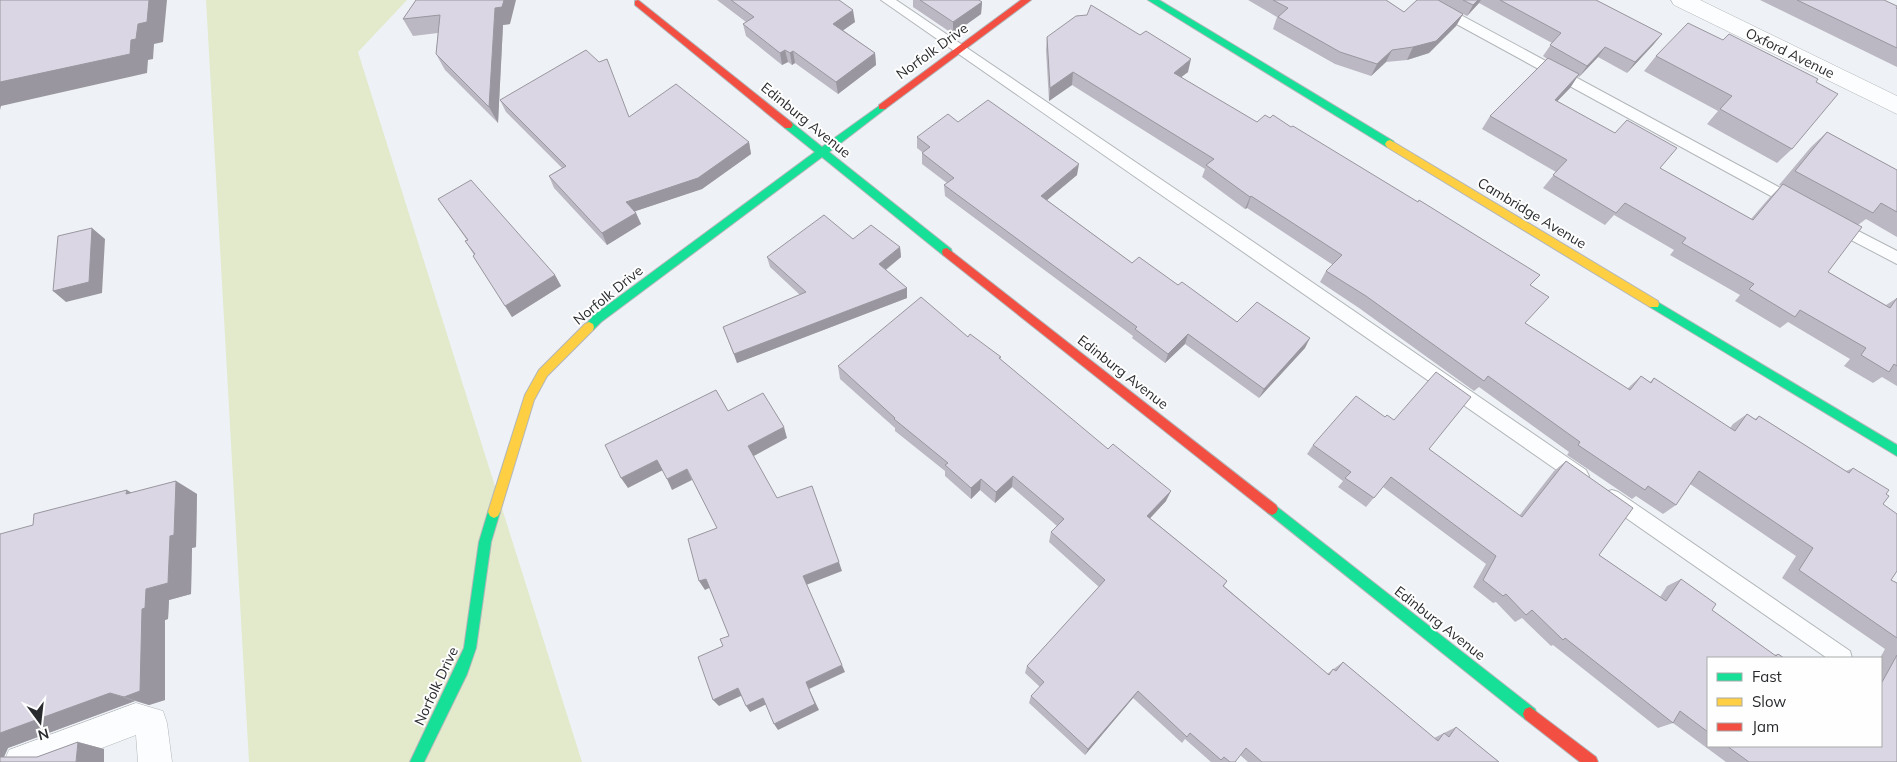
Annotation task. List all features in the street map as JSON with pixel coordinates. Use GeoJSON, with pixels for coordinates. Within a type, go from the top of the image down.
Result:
{"type":"FeatureCollection","features":[{"type":"Feature","properties":{"kind":"street","name":"Norfolk Drive"},"geometry":{"type":"LineString","coordinates":[[417,762],[462,669],[470,648],[485,542],[529,399],[542,373],[597,319],[1026,0]]}},
{"type":"Feature","properties":{"kind":"street","name":"Cambridge Avenue"},"geometry":{"type":"LineString","coordinates":[[1152,0],[1897,451]]}},
{"type":"Feature","properties":{"kind":"street","name":"Oxford Avenue"},"geometry":{"type":"LineString","coordinates":[[1682,0],[1897,106]]}},
{"type":"Feature","properties":{"kind":"street","name":"Edinburg Avenue"},"geometry":{"type":"LineString","coordinates":[[638,3],[821,152],[1591,762]]}},
{"type":"Feature","properties":{"kind":"street"},"geometry":{"type":"LineString","coordinates":[[21,762],[136,719],[151,724],[155,762]]}},
{"type":"Feature","properties":{"kind":"lane"},"geometry":{"type":"LineString","coordinates":[[887,0],[1217,225],[1842,657]]}},
{"type":"Feature","properties":{"kind":"lane"},"geometry":{"type":"LineString","coordinates":[[1424,0],[1810,211]]}},
{"type":"Feature","properties":{"kind":"lane"},"geometry":{"type":"LineString","coordinates":[[1827,220],[1897,258]]}},
{"type":"Feature","properties":{"kind":"green space"},"geometry":{"type":"Polygon","coordinates":[[[206,0],[407,0],[358,52],[582,762],[249,762],[206,0]]]}},
{"type":"Feature","properties":{"kind":"building"},"geometry":{"type":"Polygon","coordinates":[[[0,0],[149,0],[147,22],[138,24],[136,39],[131,40],[130,54],[0,82],[0,0]]]}},
{"type":"Feature","properties":{"kind":"building"},"geometry":{"type":"Polygon","coordinates":[[[416,0],[504,0],[502,7],[495,8],[489,107],[436,54],[440,15],[403,19],[416,0]]]}},
{"type":"Feature","properties":{"kind":"building"},"geometry":{"type":"Polygon","coordinates":[[[731,0],[839,0],[853,10],[833,24],[875,53],[836,82],[793,51],[790,53],[785,50],[780,53],[743,24],[754,17],[731,0]]]}},
{"type":"Feature","properties":{"kind":"building"},"geometry":{"type":"Polygon","coordinates":[[[920,0],[979,0],[982,2],[953,22],[920,0]]]}},
{"type":"Feature","properties":{"kind":"building"},"geometry":{"type":"Polygon","coordinates":[[[1273,0],[1386,0],[1404,12],[1417,0],[1438,0],[1463,14],[1436,41],[1392,50],[1377,64],[1340,52],[1278,17],[1288,8],[1273,0]]]}},
{"type":"Feature","properties":{"kind":"building"},"geometry":{"type":"Polygon","coordinates":[[[1463,0],[1478,0],[1473,5],[1463,0]]]}},
{"type":"Feature","properties":{"kind":"building"},"geometry":{"type":"Polygon","coordinates":[[[1500,0],[1596,0],[1662,34],[1635,62],[1605,47],[1587,66],[1550,45],[1561,33],[1500,0]]]}},
{"type":"Feature","properties":{"kind":"building"},"geometry":{"type":"Polygon","coordinates":[[[1797,0],[1884,0],[1897,6],[1897,48],[1797,0]]]}},
{"type":"Feature","properties":{"kind":"building"},"geometry":{"type":"Polygon","coordinates":[[[1091,5],[1140,35],[1146,31],[1191,59],[1174,73],[1257,122],[1265,115],[1270,118],[1273,115],[1291,127],[1293,126],[1418,202],[1419,200],[1540,275],[1530,285],[1549,297],[1525,323],[1630,390],[1641,376],[1651,383],[1654,378],[1735,431],[1747,414],[1756,420],[1759,416],[1849,473],[1853,468],[1889,490],[1886,494],[1889,496],[1883,504],[1897,514],[1897,571],[1891,580],[1897,583],[1897,638],[1799,570],[1813,548],[1699,471],[1676,505],[1648,486],[1645,490],[1578,445],[1580,442],[1488,376],[1484,381],[1366,296],[1326,271],[1342,255],[1250,197],[1206,165],[1214,159],[1073,72],[1050,88],[1047,37],[1076,16],[1087,15],[1091,5]]]}},
{"type":"Feature","properties":{"kind":"building"},"geometry":{"type":"Polygon","coordinates":[[[1688,23],[1723,40],[1729,34],[1818,79],[1816,82],[1838,94],[1792,149],[1720,109],[1732,96],[1656,56],[1688,23]]]}},
{"type":"Feature","properties":{"kind":"building"},"geometry":{"type":"Polygon","coordinates":[[[586,50],[599,62],[607,59],[629,117],[676,84],[749,142],[698,178],[626,202],[636,213],[602,233],[549,176],[566,166],[500,100],[586,50]]]}},
{"type":"Feature","properties":{"kind":"building"},"geometry":{"type":"Polygon","coordinates":[[[1548,58],[1579,74],[1555,100],[1615,133],[1627,120],[1677,148],[1660,168],[1753,220],[1783,184],[1862,227],[1828,272],[1890,308],[1897,298],[1897,366],[1894,364],[1889,372],[1861,355],[1866,348],[1800,310],[1795,317],[1749,289],[1754,284],[1682,243],[1686,238],[1625,203],[1616,213],[1553,175],[1567,160],[1490,116],[1548,58]]]}},
{"type":"Feature","properties":{"kind":"building"},"geometry":{"type":"Polygon","coordinates":[[[988,100],[1079,164],[1041,196],[1132,263],[1139,257],[1178,285],[1182,282],[1237,322],[1257,302],[1310,338],[1264,389],[1188,334],[1168,354],[1135,329],[1137,327],[944,185],[954,178],[922,153],[930,147],[917,137],[948,114],[958,122],[988,100]]]}},
{"type":"Feature","properties":{"kind":"building"},"geometry":{"type":"Polygon","coordinates":[[[1827,132],[1897,170],[1897,212],[1881,203],[1873,213],[1795,171],[1827,132]]]}},
{"type":"Feature","properties":{"kind":"building"},"geometry":{"type":"Polygon","coordinates":[[[471,180],[555,275],[505,306],[473,256],[475,254],[465,241],[468,240],[438,199],[471,180]]]}},
{"type":"Feature","properties":{"kind":"building"},"geometry":{"type":"Polygon","coordinates":[[[824,215],[853,239],[871,225],[900,247],[879,264],[907,288],[734,354],[723,327],[806,292],[767,257],[824,215]]]}},
{"type":"Feature","properties":{"kind":"building"},"geometry":{"type":"Polygon","coordinates":[[[92,228],[89,282],[53,291],[58,236],[92,228]]]}},
{"type":"Feature","properties":{"kind":"building"},"geometry":{"type":"Polygon","coordinates":[[[921,297],[968,337],[970,334],[1001,357],[999,358],[1108,449],[1113,444],[1171,491],[1147,516],[1227,581],[1223,586],[1329,675],[1333,669],[1336,671],[1343,662],[1438,741],[1444,733],[1449,737],[1456,727],[1499,762],[1262,762],[1246,748],[1235,762],[1230,762],[1224,757],[1221,760],[1190,733],[1187,737],[1138,691],[1088,749],[1031,696],[1044,682],[1027,666],[1105,580],[1051,532],[1064,519],[1013,476],[996,492],[981,479],[971,488],[945,465],[948,463],[894,419],[838,366],[921,297]]]}},
{"type":"Feature","properties":{"kind":"building"},"geometry":{"type":"Polygon","coordinates":[[[1436,372],[1471,397],[1429,449],[1522,517],[1566,461],[1633,508],[1599,555],[1666,601],[1681,579],[1716,604],[1712,610],[1776,656],[1778,654],[1782,657],[1707,657],[1707,731],[1680,711],[1673,723],[1565,638],[1563,640],[1532,610],[1526,615],[1506,594],[1503,596],[1483,580],[1496,556],[1391,477],[1374,498],[1345,478],[1351,472],[1313,445],[1356,396],[1385,417],[1387,415],[1394,420],[1436,372]]]}},
{"type":"Feature","properties":{"kind":"building"},"geometry":{"type":"Polygon","coordinates":[[[716,390],[728,411],[763,393],[784,427],[748,446],[777,498],[812,486],[839,562],[803,576],[842,665],[806,682],[815,704],[774,724],[763,698],[746,706],[738,688],[713,700],[698,657],[723,646],[720,639],[729,636],[706,579],[699,581],[688,539],[717,528],[687,469],[667,479],[657,460],[621,478],[605,445],[716,390]]]}},
{"type":"Feature","properties":{"kind":"building"},"geometry":{"type":"Polygon","coordinates":[[[176,481],[174,535],[170,536],[168,583],[146,589],[145,608],[142,609],[140,691],[124,697],[110,693],[0,733],[0,534],[33,525],[34,514],[127,490],[126,494],[176,481]]]}},
{"type":"Feature","properties":{"kind":"building"},"geometry":{"type":"Polygon","coordinates":[[[1897,655],[1897,762],[1749,762],[1728,747],[1882,747],[1882,682],[1897,655]]]}},
{"type":"Feature","properties":{"kind":"building"},"geometry":{"type":"Polygon","coordinates":[[[78,742],[76,762],[0,762],[0,757],[37,757],[78,742]]]}},
{"type":"Feature","properties":{"kind":"traffic: fast"},"geometry":{"type":"LineString","coordinates":[[1152,0],[1390,144]]}},
{"type":"Feature","properties":{"kind":"traffic: fast"},"geometry":{"type":"LineString","coordinates":[[589,327],[597,319],[882,107]]}},
{"type":"Feature","properties":{"kind":"traffic: fast"},"geometry":{"type":"LineString","coordinates":[[788,125],[947,252]]}},
{"type":"Feature","properties":{"kind":"traffic: fast"},"geometry":{"type":"LineString","coordinates":[[1654,304],[1897,451]]}},
{"type":"Feature","properties":{"kind":"traffic: fast"},"geometry":{"type":"LineString","coordinates":[[1272,509],[1530,714]]}},
{"type":"Feature","properties":{"kind":"traffic: fast"},"geometry":{"type":"LineString","coordinates":[[417,762],[462,669],[470,648],[485,542],[494,512]]}},
{"type":"Feature","properties":{"kind":"traffic: slow"},"geometry":{"type":"LineString","coordinates":[[1390,144],[1654,304]]}},
{"type":"Feature","properties":{"kind":"traffic: slow"},"geometry":{"type":"LineString","coordinates":[[494,512],[529,399],[543,373],[589,327]]}},
{"type":"Feature","properties":{"kind":"traffic: jam"},"geometry":{"type":"LineString","coordinates":[[882,107],[1027,0]]}},
{"type":"Feature","properties":{"kind":"traffic: jam"},"geometry":{"type":"LineString","coordinates":[[638,3],[788,125]]}},
{"type":"Feature","properties":{"kind":"traffic: jam"},"geometry":{"type":"LineString","coordinates":[[947,252],[1272,509]]}},
{"type":"Feature","properties":{"kind":"traffic: jam"},"geometry":{"type":"LineString","coordinates":[[1530,714],[1591,762]]}}]}
